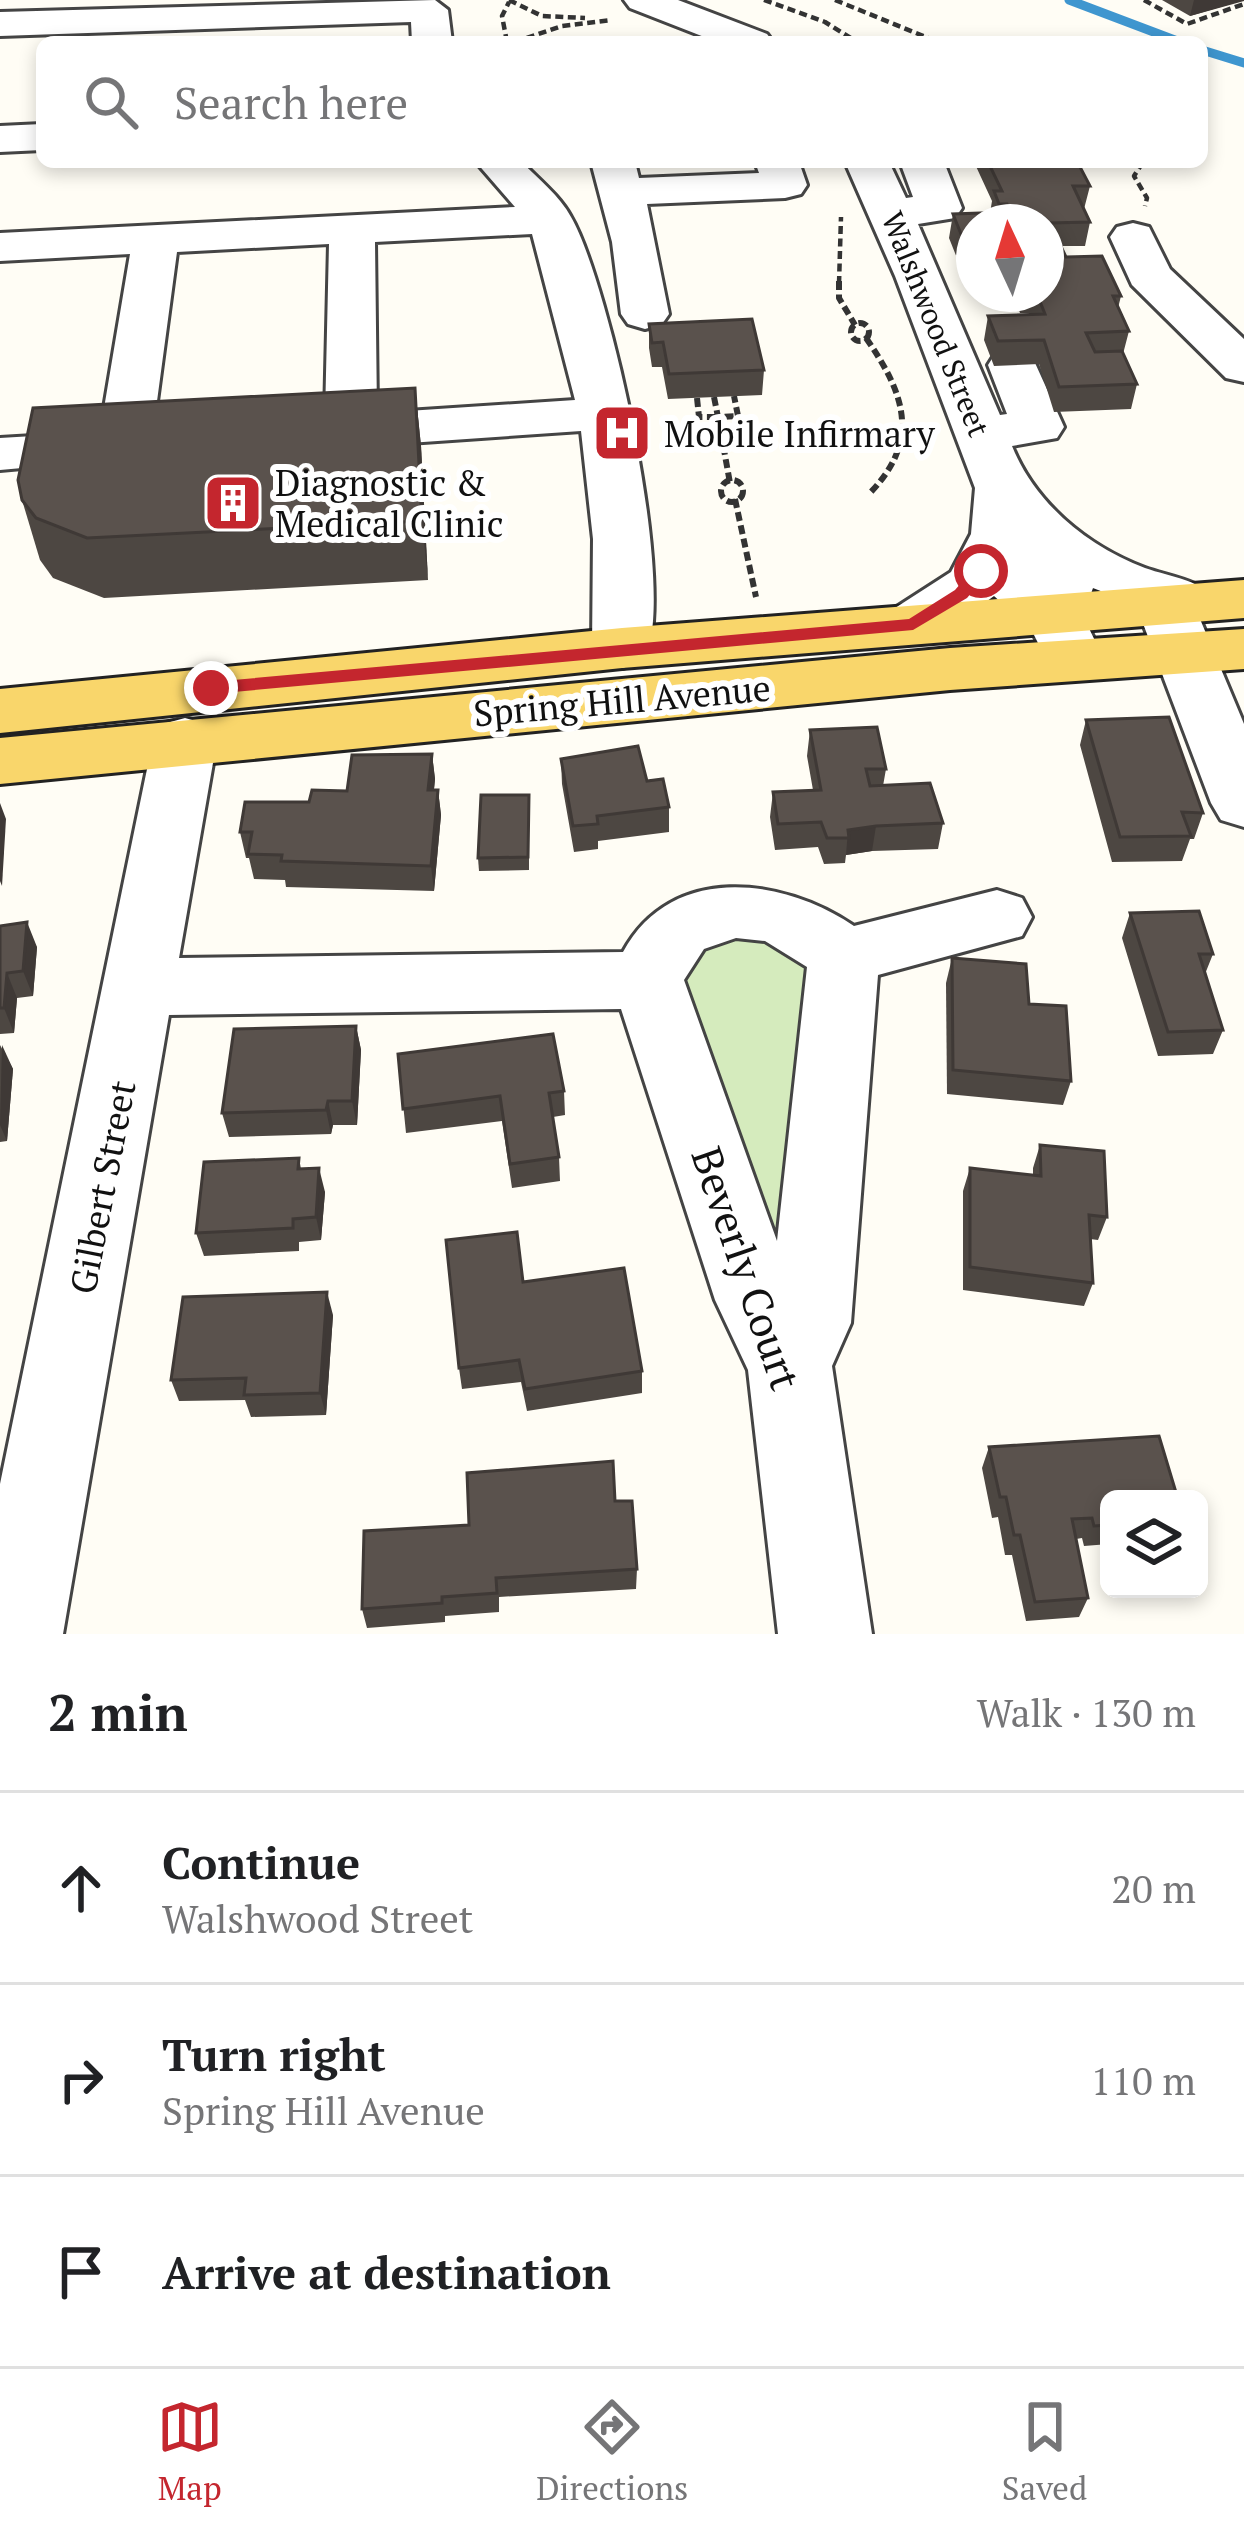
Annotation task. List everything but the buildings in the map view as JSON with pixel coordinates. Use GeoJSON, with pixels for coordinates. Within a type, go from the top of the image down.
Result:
{"type":"FeatureCollection","features":[{"type":"Feature","properties":{"kind":"main road","name":"Spring Hill Avenue"},"geometry":{"type":"LineString","coordinates":[[0,761],[1206,622]]}},
{"type":"Feature","properties":{"kind":"main road","name":"Spring Hill Avenue"},"geometry":{"type":"LineString","coordinates":[[0,711],[622,648],[913,624],[1064,637]]}},
{"type":"Feature","properties":{"kind":"street"},"geometry":{"type":"LineString","coordinates":[[632,10],[730,36]]}},
{"type":"Feature","properties":{"kind":"street"},"geometry":{"type":"LineString","coordinates":[[0,24],[414,13]]}},
{"type":"Feature","properties":{"kind":"street"},"geometry":{"type":"LineString","coordinates":[[0,139],[36,137]]}},
{"type":"Feature","properties":{"kind":"street"},"geometry":{"type":"LineString","coordinates":[[503,168],[550,219],[570,274],[620,530],[626,575],[622,648]]}},
{"type":"Feature","properties":{"kind":"street"},"geometry":{"type":"LineString","coordinates":[[645,314],[617,177],[785,184],[779,168]]}},
{"type":"Feature","properties":{"kind":"street"},"geometry":{"type":"LineString","coordinates":[[890,213],[939,208],[924,168]]}},
{"type":"Feature","properties":{"kind":"street","name":"Walshwood Street"},"geometry":{"type":"LineString","coordinates":[[854,181],[890,213],[935,315],[1015,520],[1018,588],[1064,637]]}},
{"type":"Feature","properties":{"kind":"street"},"geometry":{"type":"LineString","coordinates":[[0,247],[550,219]]}},
{"type":"Feature","properties":{"kind":"street"},"geometry":{"type":"LineString","coordinates":[[351,430],[352,229]]}},
{"type":"Feature","properties":{"kind":"street"},"geometry":{"type":"LineString","coordinates":[[1133,237],[1149,275],[1244,367]]}},
{"type":"Feature","properties":{"kind":"street"},"geometry":{"type":"LineString","coordinates":[[0,454],[147,444],[156,239]]}},
{"type":"Feature","properties":{"kind":"street"},"geometry":{"type":"LineString","coordinates":[[935,315],[1001,336],[1038,427],[982,433]]}},
{"type":"Feature","properties":{"kind":"street"},"geometry":{"type":"LineString","coordinates":[[283,435],[600,414]]}},
{"type":"Feature","properties":{"kind":"street"},"geometry":{"type":"LineString","coordinates":[[913,624],[974,583],[1015,520],[1206,622],[1244,803]]}},
{"type":"Feature","properties":{"kind":"street","name":"Gilbert Street"},"geometry":{"type":"LineString","coordinates":[[16,1634],[185,740]]}},
{"type":"Feature","properties":{"kind":"street"},"geometry":{"type":"LineString","coordinates":[[141,987],[648,980],[652,955],[671,933],[699,918],[742,911],[799,925],[844,956],[997,917]]}},
{"type":"Feature","properties":{"kind":"street"},"geometry":{"type":"LineString","coordinates":[[790,1366],[809,1323],[844,956]]}},
{"type":"Feature","properties":{"kind":"street","name":"Beverly Court"},"geometry":{"type":"LineString","coordinates":[[648,980],[756,1300],[790,1366],[825,1634]]}},
{"type":"Feature","properties":{"kind":"path"},"geometry":{"type":"LineString","coordinates":[[764,0],[826,22],[847,36]]}},
{"type":"Feature","properties":{"kind":"path"},"geometry":{"type":"LineString","coordinates":[[835,0],[923,36]]}},
{"type":"Feature","properties":{"kind":"path"},"geometry":{"type":"LineString","coordinates":[[1144,0],[1187,24],[1244,4]]}},
{"type":"Feature","properties":{"kind":"path"},"geometry":{"type":"LineString","coordinates":[[509,36],[502,16],[509,1],[542,16],[598,19]]}},
{"type":"Feature","properties":{"kind":"path"},"geometry":{"type":"LineString","coordinates":[[534,36],[632,10]]}},
{"type":"Feature","properties":{"kind":"path"},"geometry":{"type":"LineString","coordinates":[[854,181],[838,298],[855,325],[869,328],[866,338],[887,365],[902,432],[898,463],[870,493]]}},
{"type":"Feature","properties":{"kind":"path"},"geometry":{"type":"LineString","coordinates":[[697,398],[699,418],[738,416],[734,396]]}},
{"type":"Feature","properties":{"kind":"path"},"geometry":{"type":"LineString","coordinates":[[714,397],[730,483]]}},
{"type":"Feature","properties":{"kind":"path"},"geometry":{"type":"LineString","coordinates":[[730,483],[746,491],[735,499]]}},
{"type":"Feature","properties":{"kind":"path"},"geometry":{"type":"LineString","coordinates":[[730,483],[718,492],[735,499]]}},
{"type":"Feature","properties":{"kind":"path"},"geometry":{"type":"LineString","coordinates":[[735,499],[754,590]]}},
{"type":"Feature","properties":{"kind":"green space"},"geometry":{"type":"Polygon","coordinates":[[[735,924],[809,963],[780,1249],[675,974],[676,966],[735,924]]]}},
{"type":"Feature","properties":{"kind":"waterway"},"geometry":{"type":"LineString","coordinates":[[1069,0],[1164,36]]}},
{"type":"Feature","properties":{"kind":"waterway"},"geometry":{"type":"LineString","coordinates":[[1208,52],[1244,63]]}},
{"type":"Feature","properties":{"kind":"place","name":"Mobile Infirmary"},"geometry":{"type":"Point","coordinates":[622,433]}},
{"type":"Feature","properties":{"kind":"place","name":"Diagnostic & Medical Clinic"},"geometry":{"type":"Point","coordinates":[233,503]}},
{"type":"Feature","properties":{"kind":"route"},"geometry":{"type":"LineString","coordinates":[[211,688],[913,624],[961,594],[981,571]]}}]}
